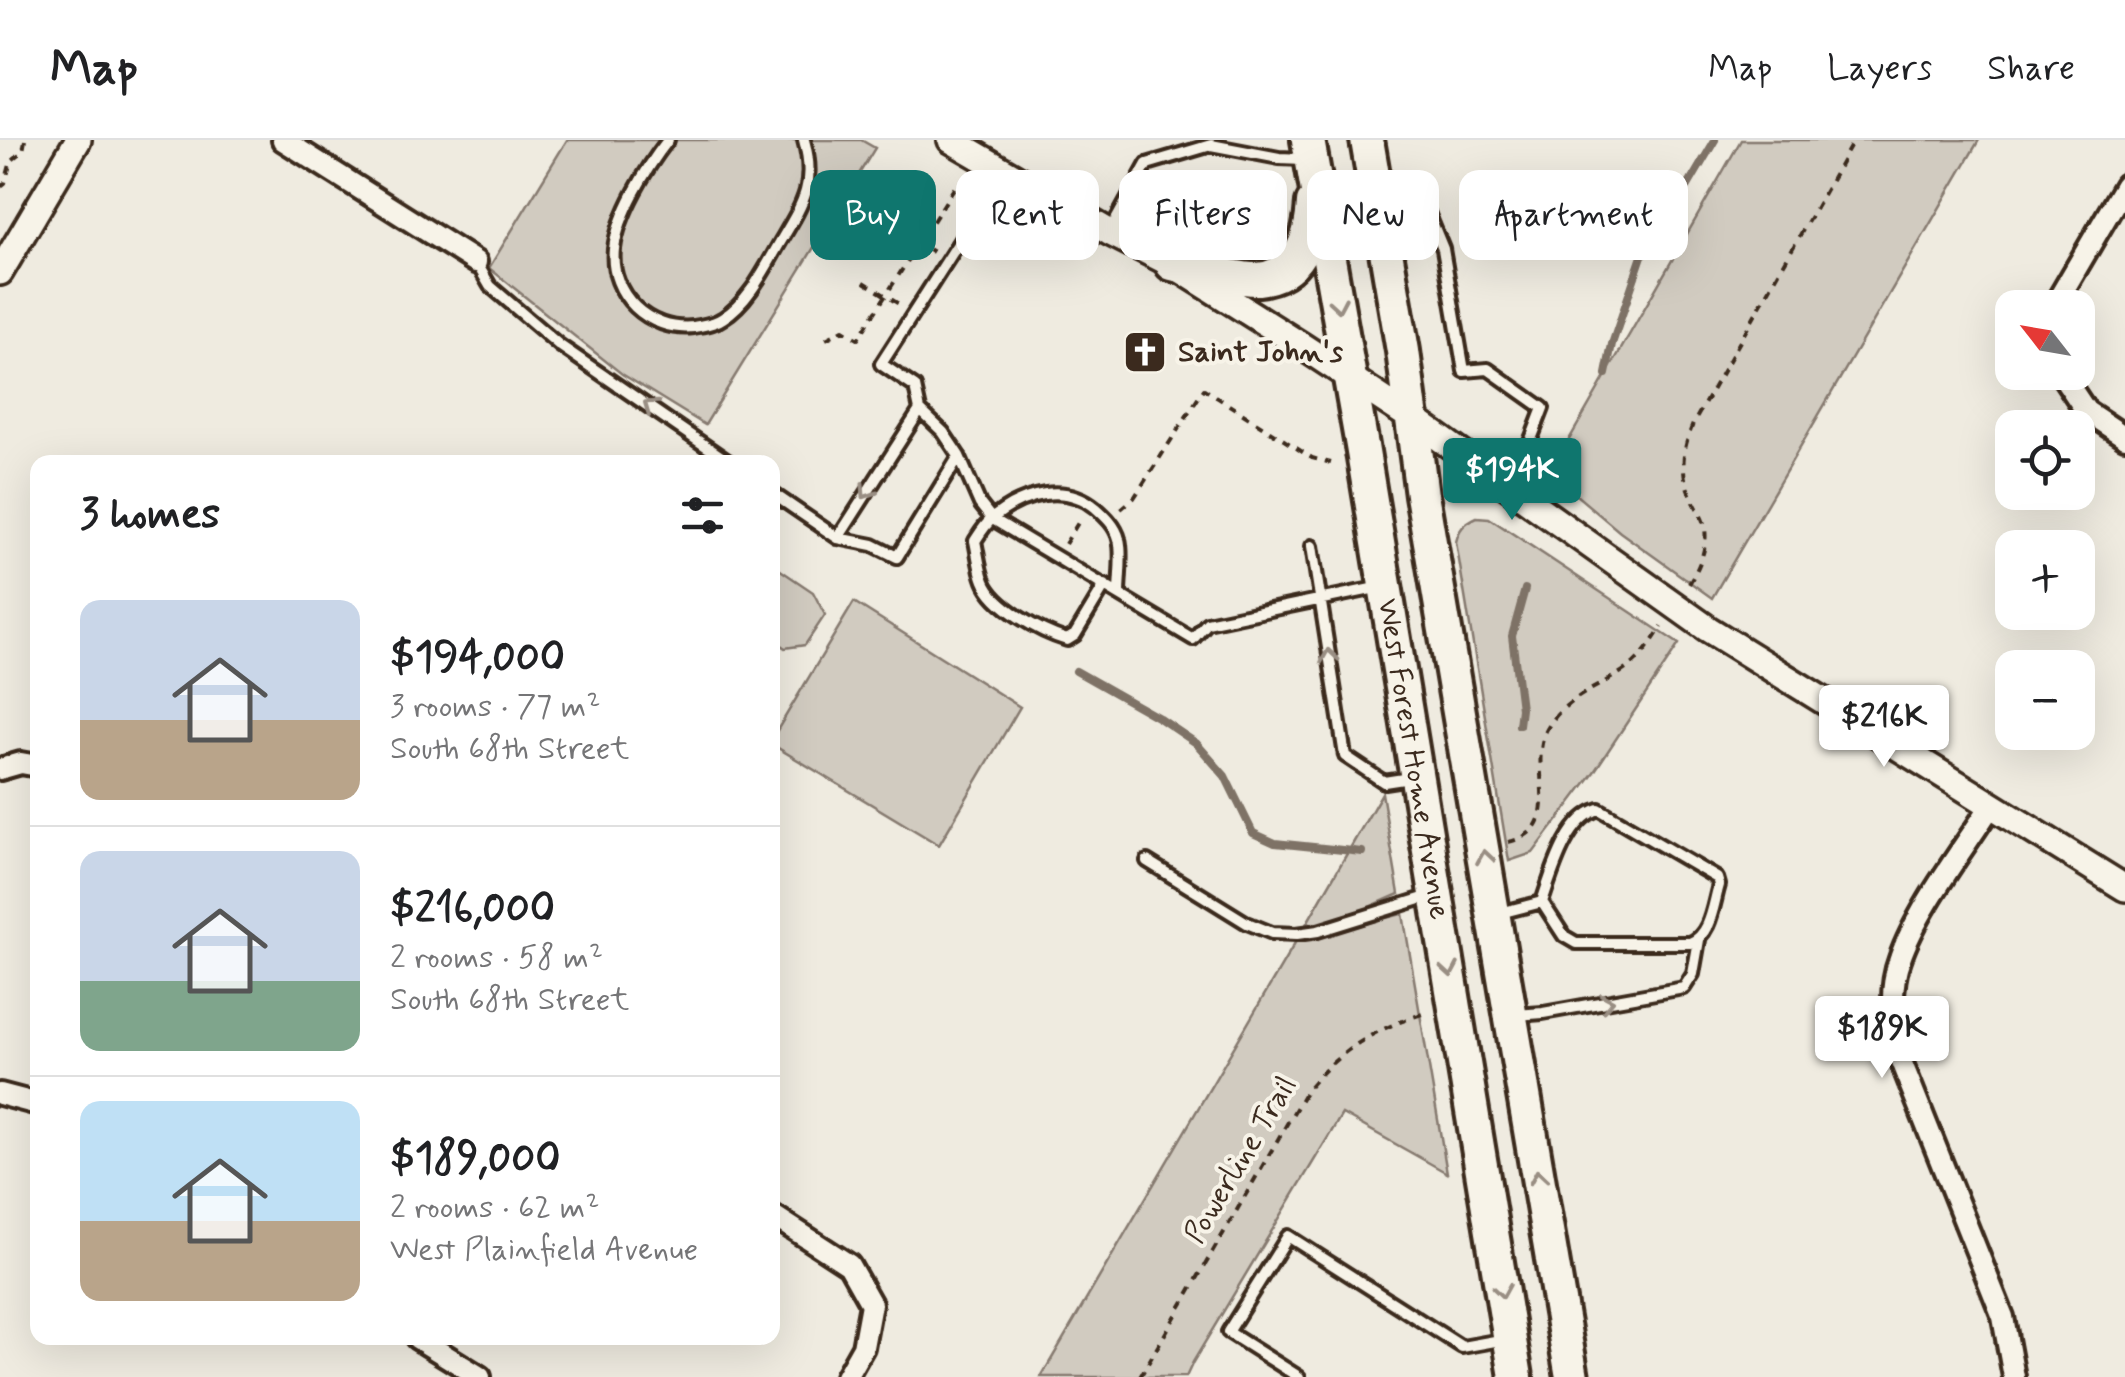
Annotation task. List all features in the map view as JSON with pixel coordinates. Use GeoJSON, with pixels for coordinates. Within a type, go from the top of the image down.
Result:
{"type":"FeatureCollection","features":[{"type":"Feature","properties":{"kind":"main road","name":"West Forest Home Avenue"},"geometry":{"type":"LineString","coordinates":[[1367,140],[1373,170]]}},
{"type":"Feature","properties":{"kind":"main road","name":"West Forest Home Avenue"},"geometry":{"type":"LineString","coordinates":[[1311,158],[1516,1377]]}},
{"type":"Feature","properties":{"kind":"main road"},"geometry":{"type":"LineString","coordinates":[[1172,264],[1256,279],[1290,266],[1312,227],[1311,158]]}},
{"type":"Feature","properties":{"kind":"main road","name":"West Forest Home Avenue"},"geometry":{"type":"LineString","coordinates":[[1388,260],[1422,495],[1572,1377]]}},
{"type":"Feature","properties":{"kind":"street"},"geometry":{"type":"LineString","coordinates":[[0,272],[78,140]]}},
{"type":"Feature","properties":{"kind":"street"},"geometry":{"type":"LineString","coordinates":[[283,140],[476,262]]}},
{"type":"Feature","properties":{"kind":"street"},"geometry":{"type":"LineString","coordinates":[[951,140],[1001,170]]}},
{"type":"Feature","properties":{"kind":"street"},"geometry":{"type":"LineString","coordinates":[[2064,290],[2125,185]]}},
{"type":"Feature","properties":{"kind":"street"},"geometry":{"type":"LineString","coordinates":[[1099,226],[1172,264],[1350,377],[1724,639],[2125,888]]}},
{"type":"Feature","properties":{"kind":"street"},"geometry":{"type":"LineString","coordinates":[[2072,390],[2086,411],[2125,437]]}},
{"type":"Feature","properties":{"kind":"street"},"geometry":{"type":"LineString","coordinates":[[1992,804],[1919,918],[1899,960],[1891,1010],[1897,1051],[2003,1317],[2014,1377]]}},
{"type":"Feature","properties":{"kind":"street"},"geometry":{"type":"LineString","coordinates":[[0,1094],[30,1102]]}},
{"type":"Feature","properties":{"kind":"street"},"geometry":{"type":"LineString","coordinates":[[780,1219],[850,1265],[871,1304],[863,1347],[846,1377]]}},
{"type":"Feature","properties":{"kind":"street"},"geometry":{"type":"LineString","coordinates":[[428,1345],[480,1377]]}},
{"type":"Feature","properties":{"kind":"lane"},"geometry":{"type":"LineString","coordinates":[[668,140],[644,175],[624,217],[614,247],[614,269],[619,286],[635,308],[650,320],[686,328],[722,319],[758,280],[806,194],[811,174],[804,140]]}},
{"type":"Feature","properties":{"kind":"lane"},"geometry":{"type":"LineString","coordinates":[[1109,232],[1147,164],[1210,142],[1278,158],[1311,158]]}},
{"type":"Feature","properties":{"kind":"lane"},"geometry":{"type":"LineString","coordinates":[[1439,239],[1464,372],[1488,370],[1544,408],[1512,490]]}},
{"type":"Feature","properties":{"kind":"lane"},"geometry":{"type":"LineString","coordinates":[[956,249],[881,364],[915,386],[920,410],[959,456],[980,504],[992,518],[1193,639],[1207,623],[1384,586]]}},
{"type":"Feature","properties":{"kind":"lane"},"geometry":{"type":"LineString","coordinates":[[476,262],[490,286],[559,345],[720,455]]}},
{"type":"Feature","properties":{"kind":"lane"},"geometry":{"type":"LineString","coordinates":[[838,538],[920,410]]}},
{"type":"Feature","properties":{"kind":"lane"},"geometry":{"type":"LineString","coordinates":[[780,498],[838,538],[873,545],[897,558],[959,456]]}},
{"type":"Feature","properties":{"kind":"lane"},"geometry":{"type":"LineString","coordinates":[[1105,585],[1075,635],[1067,640],[1048,634],[996,600],[984,582],[975,542],[992,518],[1028,497],[1054,492],[1077,496],[1109,519],[1119,538],[1120,594]]}},
{"type":"Feature","properties":{"kind":"lane"},"geometry":{"type":"LineString","coordinates":[[1312,546],[1345,756],[1384,782],[1416,778]]}},
{"type":"Feature","properties":{"kind":"lane"},"geometry":{"type":"LineString","coordinates":[[1510,1016],[1684,988],[1693,974],[1699,940],[1705,933],[1720,885],[1717,878],[1599,809],[1582,819],[1572,832],[1556,859],[1542,902]]}},
{"type":"Feature","properties":{"kind":"lane"},"geometry":{"type":"LineString","coordinates":[[1147,861],[1247,923],[1272,933],[1318,931],[1436,894]]}},
{"type":"Feature","properties":{"kind":"lane"},"geometry":{"type":"LineString","coordinates":[[1494,915],[1542,902]]}},
{"type":"Feature","properties":{"kind":"lane"},"geometry":{"type":"LineString","coordinates":[[1542,902],[1564,936],[1576,943],[1699,940]]}},
{"type":"Feature","properties":{"kind":"lane"},"geometry":{"type":"LineString","coordinates":[[1299,1377],[1228,1332],[1288,1236],[1462,1347],[1510,1338]]}},
{"type":"Feature","properties":{"kind":"path"},"geometry":{"type":"LineString","coordinates":[[0,187],[6,183],[11,161],[23,151],[25,140]]}},
{"type":"Feature","properties":{"kind":"path"},"geometry":{"type":"LineString","coordinates":[[1514,841],[1536,827],[1541,816],[1540,751],[1552,722],[1574,700],[1637,660],[1697,571],[1706,534],[1684,474],[1683,457],[1693,424],[1854,140]]}},
{"type":"Feature","properties":{"kind":"path"},"geometry":{"type":"LineString","coordinates":[[936,216],[956,185]]}},
{"type":"Feature","properties":{"kind":"path"},"geometry":{"type":"LineString","coordinates":[[936,254],[948,262]]}},
{"type":"Feature","properties":{"kind":"path"},"geometry":{"type":"LineString","coordinates":[[826,340],[843,330],[858,339],[908,260]]}},
{"type":"Feature","properties":{"kind":"path"},"geometry":{"type":"LineString","coordinates":[[864,282],[914,314]]}},
{"type":"Feature","properties":{"kind":"path"},"geometry":{"type":"LineString","coordinates":[[1121,509],[1134,498],[1204,389],[1312,458],[1330,463]]}},
{"type":"Feature","properties":{"kind":"path"},"geometry":{"type":"LineString","coordinates":[[1057,556],[1090,503]]}},
{"type":"Feature","properties":{"kind":"path","name":"Powerline Trail"},"geometry":{"type":"LineString","coordinates":[[1140,1377],[1306,1090],[1349,1048],[1426,1013]]}},
{"type":"Feature","properties":{"kind":"shaded area"},"geometry":{"type":"Polygon","coordinates":[[[567,140],[861,140],[875,148],[861,170],[810,170],[810,254],[705,425],[622,374],[489,268],[567,140]]]}},
{"type":"Feature","properties":{"kind":"shaded area"},"geometry":{"type":"Polygon","coordinates":[[[1741,140],[1979,140],[1712,598],[1620,532],[1550,473],[1672,260],[1688,260],[1688,232],[1741,140]]]}},
{"type":"Feature","properties":{"kind":"shaded area"},"geometry":{"type":"Polygon","coordinates":[[[1477,517],[1489,518],[1679,644],[1594,772],[1533,853],[1509,861],[1456,542],[1463,527],[1477,517]]]}},
{"type":"Feature","properties":{"kind":"shaded area"},"geometry":{"type":"Polygon","coordinates":[[[780,570],[813,592],[825,615],[805,645],[785,648],[780,644],[780,570]]]}},
{"type":"Feature","properties":{"kind":"shaded area"},"geometry":{"type":"Polygon","coordinates":[[[854,602],[1020,707],[939,845],[780,749],[780,725],[854,602]]]}},
{"type":"Feature","properties":{"kind":"shaded area"},"geometry":{"type":"Polygon","coordinates":[[[1382,793],[1399,894],[1358,912],[1304,928],[1382,793]]]}},
{"type":"Feature","properties":{"kind":"shaded area"},"geometry":{"type":"Polygon","coordinates":[[[1403,914],[1447,1173],[1342,1114],[1186,1377],[1041,1377],[1296,941],[1403,914]]]}},
{"type":"Feature","properties":{"kind":"waterway"},"geometry":{"type":"LineString","coordinates":[[1606,374],[1612,344],[1644,250],[1678,203],[1715,140]]}},
{"type":"Feature","properties":{"kind":"waterway"},"geometry":{"type":"LineString","coordinates":[[1519,725],[1521,709],[1512,636],[1525,589]]}},
{"type":"Feature","properties":{"kind":"waterway"},"geometry":{"type":"LineString","coordinates":[[1076,671],[1196,743],[1225,776],[1253,833],[1275,843],[1362,852]]}},
{"type":"Feature","properties":{"kind":"place","name":"Saint John's"},"geometry":{"type":"Point","coordinates":[1145,352]}}]}
